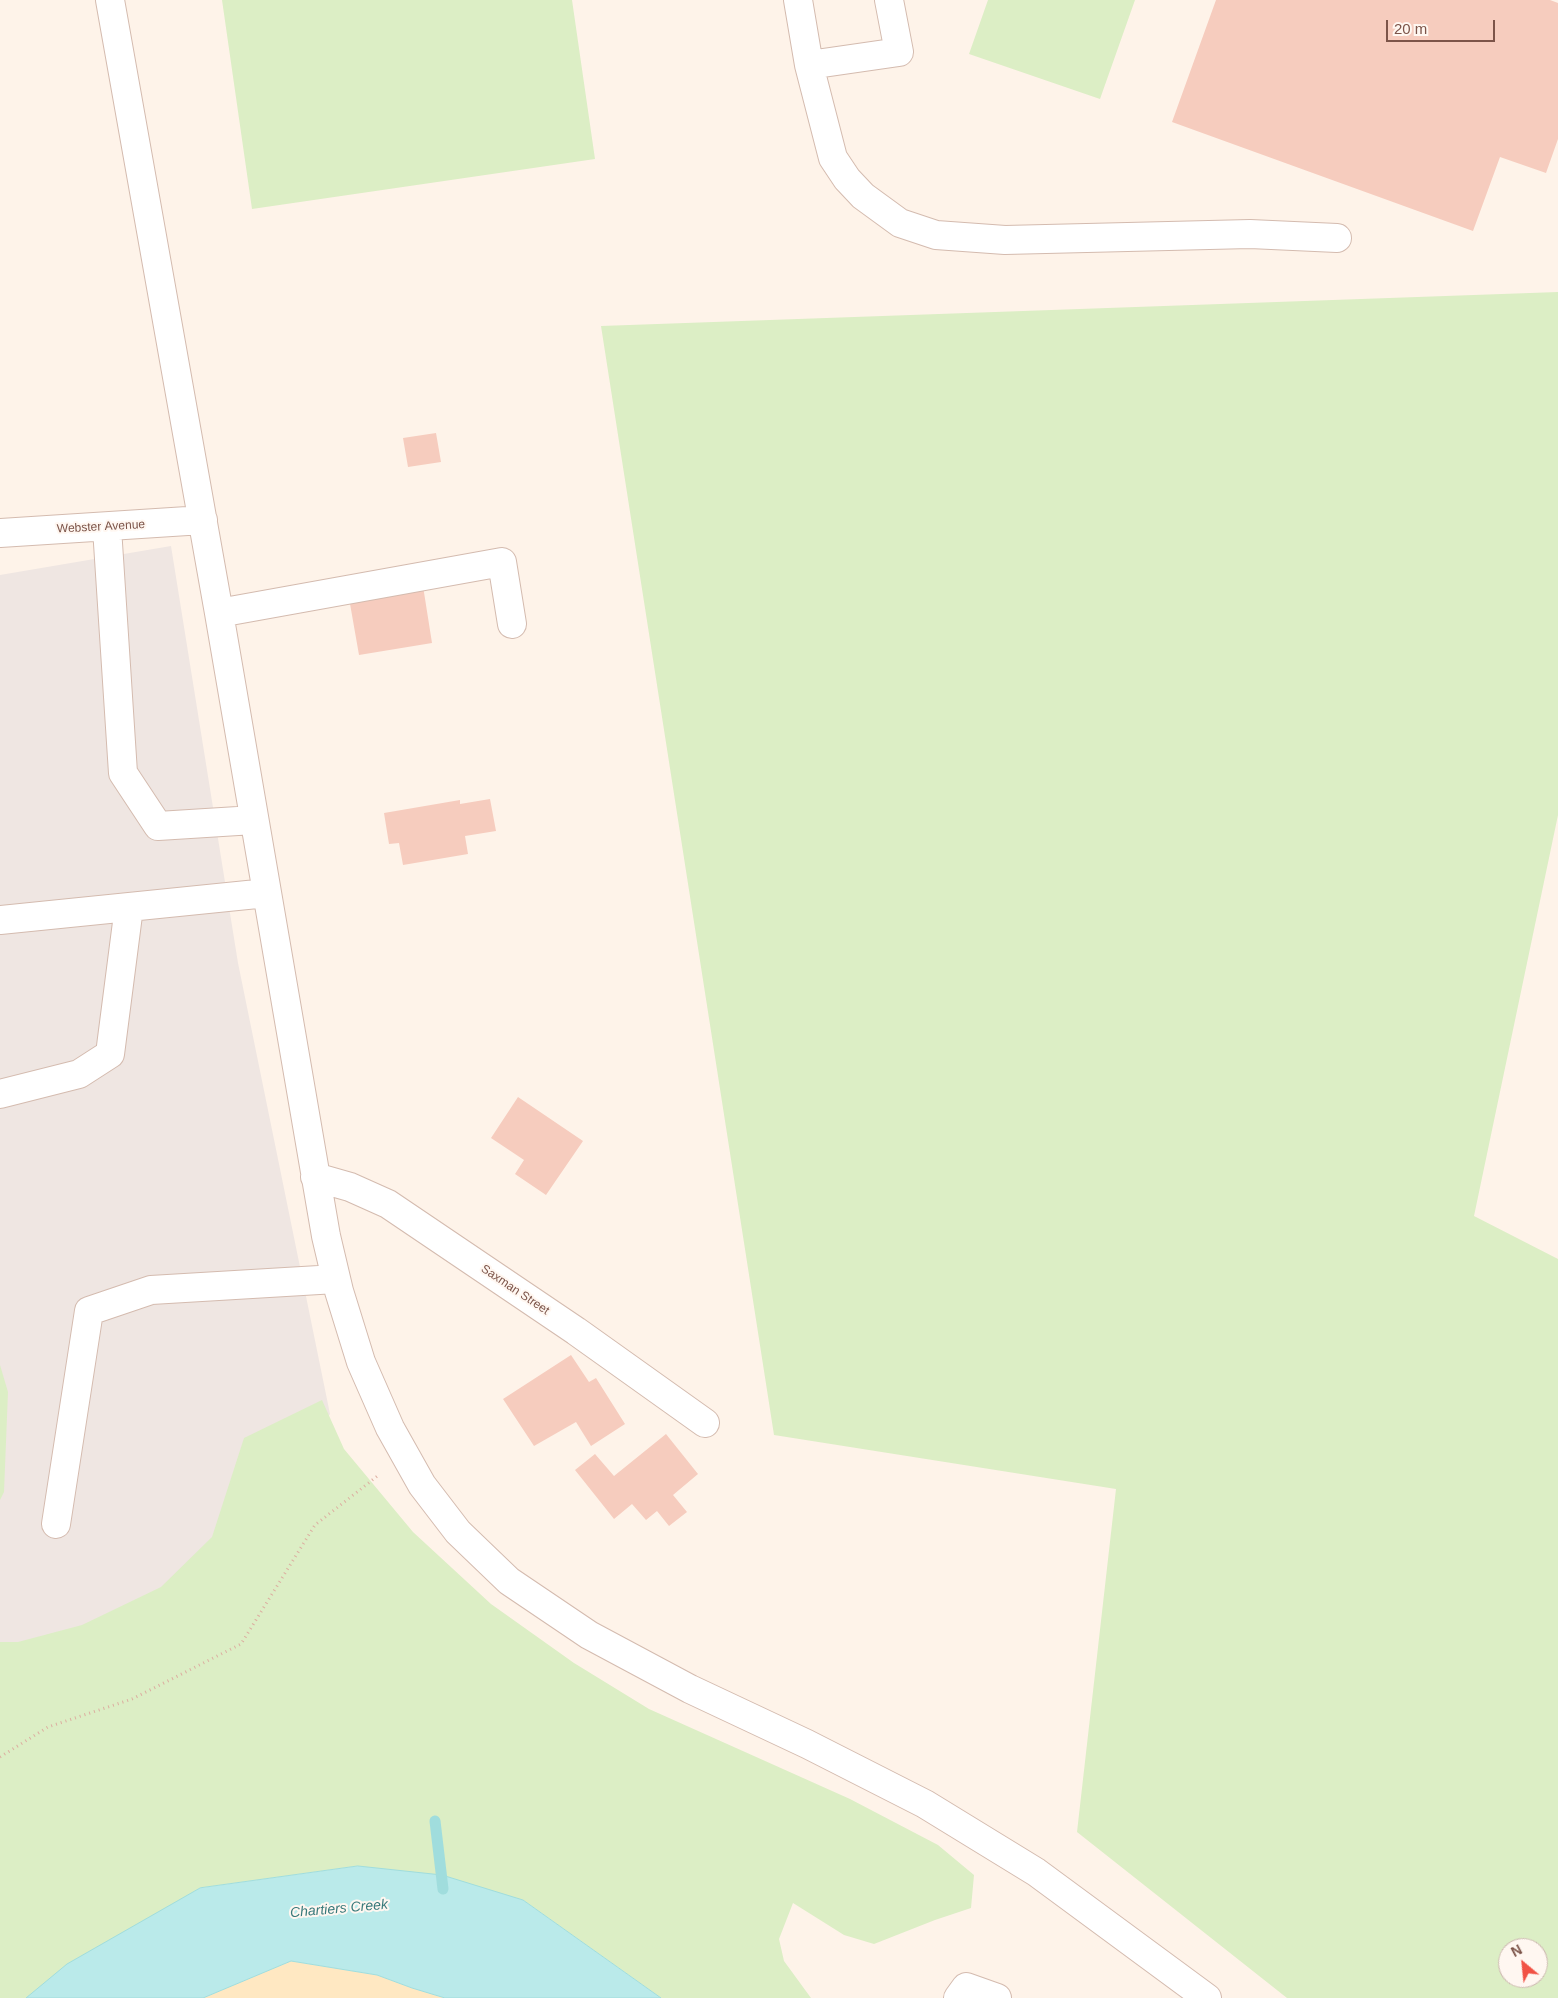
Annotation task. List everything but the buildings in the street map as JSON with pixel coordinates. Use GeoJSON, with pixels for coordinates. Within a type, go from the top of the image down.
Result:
{"type":"FeatureCollection","features":[{"type":"Feature","properties":{"kind":"street"},"geometry":{"type":"LineString","coordinates":[[110,0],[219,613],[326,1236],[336,1279],[361,1362],[390,1428],[422,1485],[458,1532],[509,1581],[589,1636],[690,1689],[807,1744],[924,1804],[1036,1872],[1207,1998]]}},
{"type":"Feature","properties":{"kind":"street"},"geometry":{"type":"LineString","coordinates":[[798,0],[809,65],[834,158],[847,179],[863,196],[900,223],[936,236],[1005,240],[1250,234],[1337,238]]}},
{"type":"Feature","properties":{"kind":"street"},"geometry":{"type":"LineString","coordinates":[[809,65],[899,52],[889,0]]}},
{"type":"Feature","properties":{"kind":"street","name":"Webster Avenue"},"geometry":{"type":"LineString","coordinates":[[0,533],[107,528],[202,520]]}},
{"type":"Feature","properties":{"kind":"street"},"geometry":{"type":"LineString","coordinates":[[107,528],[123,773],[158,826],[254,820]]}},
{"type":"Feature","properties":{"kind":"street"},"geometry":{"type":"LineString","coordinates":[[219,613],[502,562],[512,624]]}},
{"type":"Feature","properties":{"kind":"street"},"geometry":{"type":"LineString","coordinates":[[0,920],[267,893]]}},
{"type":"Feature","properties":{"kind":"street"},"geometry":{"type":"LineString","coordinates":[[0,1094],[79,1074],[110,1054],[129,907]]}},
{"type":"Feature","properties":{"kind":"street","name":"Saxman Street"},"geometry":{"type":"LineString","coordinates":[[315,1177],[350,1187],[388,1204],[576,1331],[705,1423]]}},
{"type":"Feature","properties":{"kind":"street"},"geometry":{"type":"LineString","coordinates":[[56,1524],[88,1311],[151,1290],[336,1279]]}},
{"type":"Feature","properties":{"kind":"street"},"geometry":{"type":"LineString","coordinates":[[958,1998],[966,1987],[997,1998]]}},
{"type":"Feature","properties":{"kind":"path"},"geometry":{"type":"LineString","coordinates":[[0,1757],[48,1728],[132,1699],[241,1644],[315,1525],[405,1455]]}},
{"type":"Feature","properties":{"kind":"shaded area"},"geometry":{"type":"Polygon","coordinates":[[[171,546],[238,963],[330,1414],[236,1566],[51,1671],[0,1643],[0,575],[171,546]]]}},
{"type":"Feature","properties":{"kind":"green space"},"geometry":{"type":"Polygon","coordinates":[[[222,0],[572,0],[595,159],[252,209],[222,0]]]}},
{"type":"Feature","properties":{"kind":"green space"},"geometry":{"type":"Polygon","coordinates":[[[988,0],[1135,0],[1100,99],[969,54],[988,0]]]}},
{"type":"Feature","properties":{"kind":"green space"},"geometry":{"type":"Polygon","coordinates":[[[1558,292],[1558,815],[1474,1216],[1558,1259],[1558,1998],[1287,1998],[1077,1832],[1116,1489],[774,1435],[601,326],[1558,292]]]}},
{"type":"Feature","properties":{"kind":"green space"},"geometry":{"type":"Polygon","coordinates":[[[0,1365],[8,1392],[4,1492],[0,1500],[0,1365]]]}},
{"type":"Feature","properties":{"kind":"green space"},"geometry":{"type":"Polygon","coordinates":[[[322,1400],[344,1449],[413,1532],[491,1604],[574,1663],[649,1709],[850,1799],[938,1845],[974,1875],[971,1908],[874,1944],[844,1935],[793,1903],[779,1939],[784,1961],[811,1998],[661,1998],[523,1900],[358,1866],[200,1888],[28,1998],[0,1998],[0,1642],[18,1642],[82,1625],[161,1587],[212,1537],[244,1438],[322,1400]]]}},
{"type":"Feature","properties":{"kind":"sand"},"geometry":{"type":"Polygon","coordinates":[[[291,1961],[377,1975],[445,1998],[203,1998],[291,1961]]]}},
{"type":"Feature","properties":{"kind":"water","name":"Chartiers Creek"},"geometry":{"type":"Polygon","coordinates":[[[358,1866],[442,1875],[523,1900],[661,1998],[445,1998],[377,1975],[291,1961],[203,1998],[26,1998],[67,1964],[200,1888],[358,1866]]]}},
{"type":"Feature","properties":{"kind":"waterway"},"geometry":{"type":"LineString","coordinates":[[435,1821],[443,1889]]}}]}
